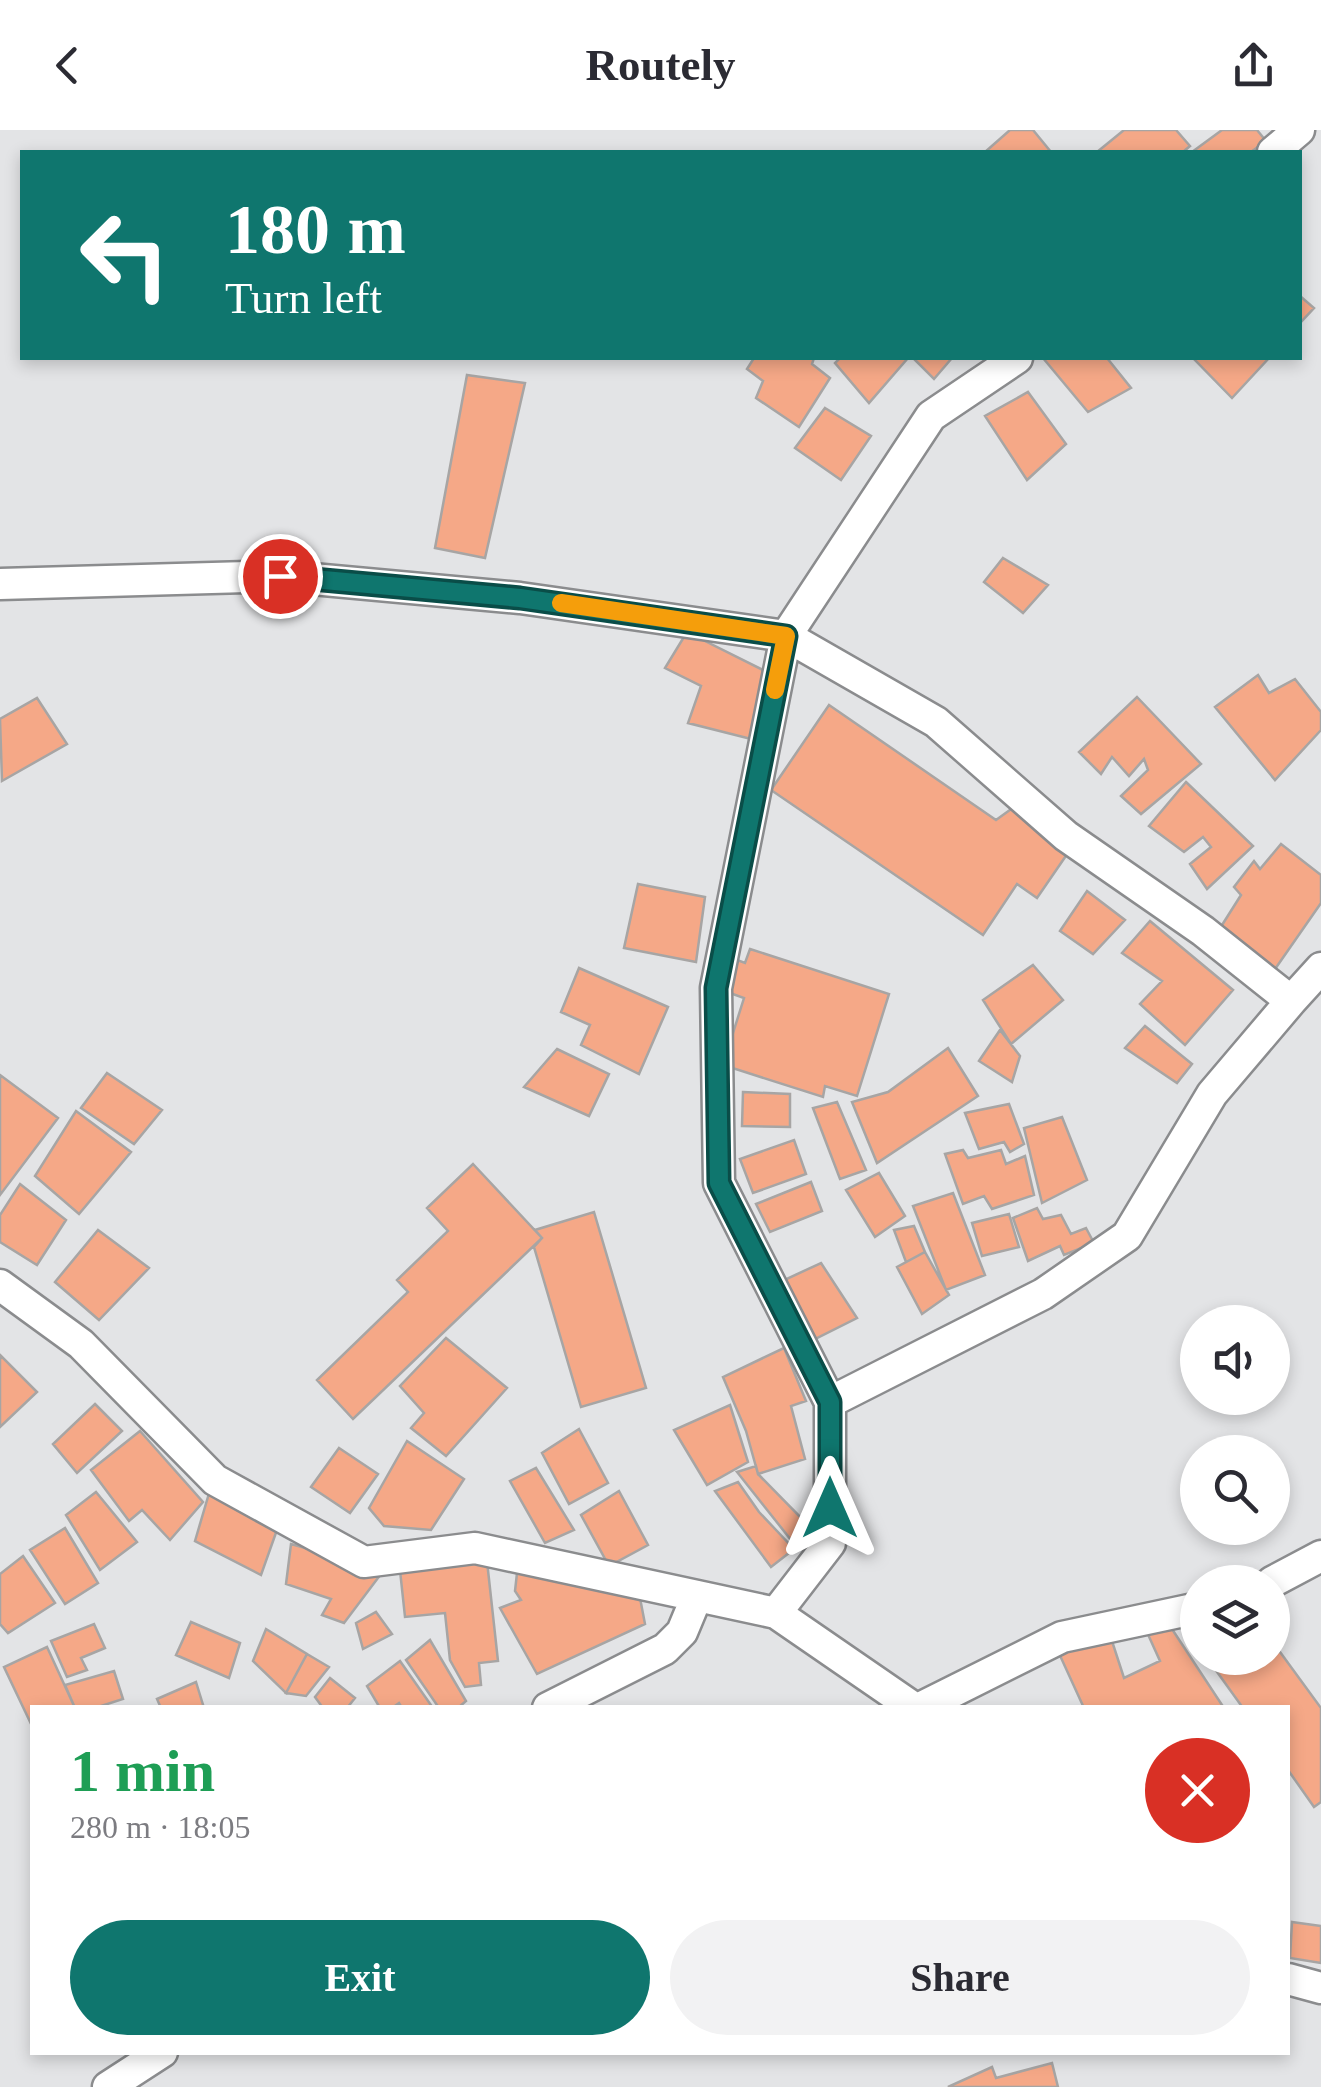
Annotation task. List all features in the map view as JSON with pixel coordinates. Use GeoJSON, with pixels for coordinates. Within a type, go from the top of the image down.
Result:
{"type":"FeatureCollection","features":[{"type":"Feature","properties":{"kind":"street"},"geometry":{"type":"LineString","coordinates":[[1275,150],[1299,130]]}},
{"type":"Feature","properties":{"kind":"street"},"geometry":{"type":"LineString","coordinates":[[776,1613],[830,1543],[830,1402],[719,1183],[716,988],[786,636],[931,416],[1014,360]]}},
{"type":"Feature","properties":{"kind":"street"},"geometry":{"type":"LineString","coordinates":[[0,584],[280,576],[520,598],[786,636],[936,722],[1066,836],[1203,932],[1291,1001]]}},
{"type":"Feature","properties":{"kind":"street"},"geometry":{"type":"LineString","coordinates":[[830,1402],[1043,1294],[1127,1236],[1212,1094],[1321,968]]}},
{"type":"Feature","properties":{"kind":"street"},"geometry":{"type":"LineString","coordinates":[[0,1285],[81,1344],[214,1480],[364,1562],[475,1548],[776,1613],[913,1705]]}},
{"type":"Feature","properties":{"kind":"street"},"geometry":{"type":"LineString","coordinates":[[1290,1572],[1321,1556]]}},
{"type":"Feature","properties":{"kind":"street"},"geometry":{"type":"LineString","coordinates":[[554,1705],[665,1650],[682,1632],[697,1596]]}},
{"type":"Feature","properties":{"kind":"street"},"geometry":{"type":"LineString","coordinates":[[923,1705],[1062,1638],[1180,1612]]}},
{"type":"Feature","properties":{"kind":"street"},"geometry":{"type":"LineString","coordinates":[[1290,1980],[1321,1988]]}},
{"type":"Feature","properties":{"kind":"street"},"geometry":{"type":"LineString","coordinates":[[108,2087],[157,2055]]}},
{"type":"Feature","properties":{"kind":"building"},"geometry":{"type":"Polygon","coordinates":[[[1010,130],[1033,130],[1049,150],[987,150],[1010,130]]]}},
{"type":"Feature","properties":{"kind":"building"},"geometry":{"type":"Polygon","coordinates":[[[1124,130],[1176,130],[1190,146],[1185,150],[1099,150],[1124,130]]]}},
{"type":"Feature","properties":{"kind":"building"},"geometry":{"type":"Polygon","coordinates":[[[1222,130],[1257,130],[1266,141],[1254,150],[1195,150],[1222,130]]]}},
{"type":"Feature","properties":{"kind":"building"},"geometry":{"type":"Polygon","coordinates":[[[1302,298],[1314,308],[1302,321],[1302,298]]]}},
{"type":"Feature","properties":{"kind":"building"},"geometry":{"type":"Polygon","coordinates":[[[753,360],[813,360],[812,364],[830,378],[799,427],[756,398],[763,381],[747,369],[753,360]]]}},
{"type":"Feature","properties":{"kind":"building"},"geometry":{"type":"Polygon","coordinates":[[[838,360],[906,360],[869,403],[835,363],[838,360]]]}},
{"type":"Feature","properties":{"kind":"building"},"geometry":{"type":"Polygon","coordinates":[[[915,360],[950,360],[934,379],[915,360]]]}},
{"type":"Feature","properties":{"kind":"building"},"geometry":{"type":"Polygon","coordinates":[[[1045,360],[1109,360],[1131,388],[1088,412],[1045,360]]]}},
{"type":"Feature","properties":{"kind":"building"},"geometry":{"type":"Polygon","coordinates":[[[1195,360],[1267,360],[1232,398],[1195,360]]]}},
{"type":"Feature","properties":{"kind":"building"},"geometry":{"type":"Polygon","coordinates":[[[467,375],[525,383],[485,558],[435,548],[467,375]]]}},
{"type":"Feature","properties":{"kind":"building"},"geometry":{"type":"Polygon","coordinates":[[[1028,392],[1066,444],[1027,480],[985,416],[1028,392]]]}},
{"type":"Feature","properties":{"kind":"building"},"geometry":{"type":"Polygon","coordinates":[[[825,408],[871,436],[841,480],[795,448],[825,408]]]}},
{"type":"Feature","properties":{"kind":"building"},"geometry":{"type":"Polygon","coordinates":[[[1003,558],[1048,585],[1023,613],[984,582],[1003,558]]]}},
{"type":"Feature","properties":{"kind":"building"},"geometry":{"type":"Polygon","coordinates":[[[687,632],[769,673],[751,739],[688,723],[701,686],[665,668],[687,632]]]}},
{"type":"Feature","properties":{"kind":"building"},"geometry":{"type":"Polygon","coordinates":[[[1258,675],[1269,693],[1295,679],[1321,712],[1321,730],[1275,780],[1215,707],[1258,675]]]}},
{"type":"Feature","properties":{"kind":"building"},"geometry":{"type":"Polygon","coordinates":[[[1137,697],[1201,764],[1141,814],[1121,796],[1148,770],[1144,759],[1129,776],[1112,757],[1101,774],[1079,752],[1137,697]]]}},
{"type":"Feature","properties":{"kind":"building"},"geometry":{"type":"Polygon","coordinates":[[[37,698],[67,744],[2,781],[0,719],[37,698]]]}},
{"type":"Feature","properties":{"kind":"building"},"geometry":{"type":"Polygon","coordinates":[[[829,705],[996,820],[1014,807],[1072,847],[1037,898],[1017,884],[983,935],[771,790],[829,705]]]}},
{"type":"Feature","properties":{"kind":"building"},"geometry":{"type":"Polygon","coordinates":[[[1186,782],[1253,846],[1207,889],[1190,864],[1211,847],[1203,837],[1184,852],[1149,826],[1186,782]]]}},
{"type":"Feature","properties":{"kind":"building"},"geometry":{"type":"Polygon","coordinates":[[[1281,844],[1321,875],[1321,903],[1273,972],[1217,933],[1241,895],[1234,887],[1254,861],[1260,869],[1281,844]]]}},
{"type":"Feature","properties":{"kind":"building"},"geometry":{"type":"Polygon","coordinates":[[[638,884],[705,897],[696,962],[624,948],[638,884]]]}},
{"type":"Feature","properties":{"kind":"building"},"geometry":{"type":"Polygon","coordinates":[[[1087,891],[1125,920],[1093,954],[1060,931],[1087,891]]]}},
{"type":"Feature","properties":{"kind":"building"},"geometry":{"type":"Polygon","coordinates":[[[1150,921],[1233,990],[1185,1045],[1140,1004],[1162,981],[1122,953],[1150,921]]]}},
{"type":"Feature","properties":{"kind":"building"},"geometry":{"type":"Polygon","coordinates":[[[750,949],[889,994],[857,1096],[825,1086],[823,1097],[723,1065],[744,998],[716,988],[726,956],[745,963],[750,949]]]}},
{"type":"Feature","properties":{"kind":"building"},"geometry":{"type":"Polygon","coordinates":[[[1033,965],[1063,1000],[1011,1044],[983,1000],[1033,965]]]}},
{"type":"Feature","properties":{"kind":"building"},"geometry":{"type":"Polygon","coordinates":[[[579,968],[668,1007],[639,1074],[581,1045],[590,1025],[561,1012],[579,968]]]}},
{"type":"Feature","properties":{"kind":"building"},"geometry":{"type":"Polygon","coordinates":[[[1145,1026],[1192,1064],[1177,1083],[1125,1048],[1145,1026]]]}},
{"type":"Feature","properties":{"kind":"building"},"geometry":{"type":"Polygon","coordinates":[[[1000,1030],[1020,1056],[1012,1082],[979,1061],[1000,1030]]]}},
{"type":"Feature","properties":{"kind":"building"},"geometry":{"type":"Polygon","coordinates":[[[948,1048],[978,1096],[877,1163],[852,1102],[888,1092],[948,1048]]]}},
{"type":"Feature","properties":{"kind":"building"},"geometry":{"type":"Polygon","coordinates":[[[557,1049],[609,1074],[589,1116],[524,1087],[557,1049]]]}},
{"type":"Feature","properties":{"kind":"building"},"geometry":{"type":"Polygon","coordinates":[[[107,1073],[162,1110],[134,1144],[81,1108],[107,1073]]]}},
{"type":"Feature","properties":{"kind":"building"},"geometry":{"type":"Polygon","coordinates":[[[0,1075],[58,1118],[0,1195],[0,1075]]]}},
{"type":"Feature","properties":{"kind":"building"},"geometry":{"type":"Polygon","coordinates":[[[743,1092],[790,1094],[790,1127],[742,1126],[743,1092]]]}},
{"type":"Feature","properties":{"kind":"building"},"geometry":{"type":"Polygon","coordinates":[[[837,1102],[866,1170],[840,1179],[813,1108],[837,1102]]]}},
{"type":"Feature","properties":{"kind":"building"},"geometry":{"type":"Polygon","coordinates":[[[1009,1104],[1024,1144],[1010,1152],[1004,1142],[979,1149],[965,1113],[1009,1104]]]}},
{"type":"Feature","properties":{"kind":"building"},"geometry":{"type":"Polygon","coordinates":[[[76,1111],[131,1152],[79,1214],[35,1176],[76,1111]]]}},
{"type":"Feature","properties":{"kind":"building"},"geometry":{"type":"Polygon","coordinates":[[[1062,1117],[1087,1180],[1042,1203],[1024,1128],[1062,1117]]]}},
{"type":"Feature","properties":{"kind":"building"},"geometry":{"type":"Polygon","coordinates":[[[794,1140],[806,1174],[753,1193],[740,1159],[794,1140]]]}},
{"type":"Feature","properties":{"kind":"building"},"geometry":{"type":"Polygon","coordinates":[[[963,1150],[968,1158],[1001,1150],[1006,1164],[1025,1156],[1034,1195],[992,1209],[984,1196],[963,1204],[945,1154],[963,1150]]]}},
{"type":"Feature","properties":{"kind":"building"},"geometry":{"type":"Polygon","coordinates":[[[473,1164],[542,1238],[353,1419],[317,1380],[408,1292],[397,1280],[448,1231],[427,1208],[473,1164]]]}},
{"type":"Feature","properties":{"kind":"building"},"geometry":{"type":"Polygon","coordinates":[[[879,1173],[905,1216],[875,1237],[846,1190],[879,1173]]]}},
{"type":"Feature","properties":{"kind":"building"},"geometry":{"type":"Polygon","coordinates":[[[811,1182],[822,1211],[770,1232],[756,1204],[811,1182]]]}},
{"type":"Feature","properties":{"kind":"building"},"geometry":{"type":"Polygon","coordinates":[[[20,1184],[66,1220],[37,1265],[0,1242],[0,1215],[20,1184]]]}},
{"type":"Feature","properties":{"kind":"building"},"geometry":{"type":"Polygon","coordinates":[[[953,1193],[985,1275],[946,1290],[913,1206],[953,1193]]]}},
{"type":"Feature","properties":{"kind":"building"},"geometry":{"type":"Polygon","coordinates":[[[1037,1208],[1043,1219],[1061,1215],[1071,1234],[1086,1228],[1094,1243],[1064,1255],[1060,1246],[1028,1261],[1013,1218],[1037,1208]]]}},
{"type":"Feature","properties":{"kind":"building"},"geometry":{"type":"Polygon","coordinates":[[[594,1212],[646,1388],[581,1407],[534,1247],[542,1238],[535,1230],[594,1212]]]}},
{"type":"Feature","properties":{"kind":"building"},"geometry":{"type":"Polygon","coordinates":[[[1009,1214],[1019,1247],[982,1256],[972,1223],[1009,1214]]]}},
{"type":"Feature","properties":{"kind":"building"},"geometry":{"type":"Polygon","coordinates":[[[914,1226],[925,1252],[906,1262],[894,1230],[914,1226]]]}},
{"type":"Feature","properties":{"kind":"building"},"geometry":{"type":"Polygon","coordinates":[[[98,1230],[149,1268],[99,1320],[55,1282],[98,1230]]]}},
{"type":"Feature","properties":{"kind":"building"},"geometry":{"type":"Polygon","coordinates":[[[925,1252],[949,1295],[922,1314],[897,1267],[925,1252]]]}},
{"type":"Feature","properties":{"kind":"building"},"geometry":{"type":"Polygon","coordinates":[[[821,1263],[857,1318],[811,1341],[780,1282],[821,1263]]]}},
{"type":"Feature","properties":{"kind":"building"},"geometry":{"type":"Polygon","coordinates":[[[446,1338],[507,1388],[446,1456],[411,1428],[424,1413],[400,1386],[446,1338]]]}},
{"type":"Feature","properties":{"kind":"building"},"geometry":{"type":"Polygon","coordinates":[[[784,1348],[806,1401],[791,1406],[805,1459],[758,1474],[746,1431],[723,1377],[784,1348]]]}},
{"type":"Feature","properties":{"kind":"building"},"geometry":{"type":"Polygon","coordinates":[[[0,1355],[37,1392],[0,1427],[0,1355]]]}},
{"type":"Feature","properties":{"kind":"building"},"geometry":{"type":"Polygon","coordinates":[[[95,1404],[122,1431],[77,1473],[53,1444],[95,1404]]]}},
{"type":"Feature","properties":{"kind":"building"},"geometry":{"type":"Polygon","coordinates":[[[730,1405],[748,1462],[707,1485],[674,1430],[730,1405]]]}},
{"type":"Feature","properties":{"kind":"building"},"geometry":{"type":"Polygon","coordinates":[[[579,1429],[608,1483],[569,1504],[542,1453],[579,1429]]]}},
{"type":"Feature","properties":{"kind":"building"},"geometry":{"type":"Polygon","coordinates":[[[140,1431],[203,1502],[170,1540],[142,1510],[129,1521],[91,1470],[140,1431]]]}},
{"type":"Feature","properties":{"kind":"building"},"geometry":{"type":"Polygon","coordinates":[[[407,1441],[464,1479],[431,1530],[384,1526],[369,1508],[407,1441]]]}},
{"type":"Feature","properties":{"kind":"building"},"geometry":{"type":"Polygon","coordinates":[[[339,1448],[378,1474],[350,1513],[311,1487],[339,1448]]]}},
{"type":"Feature","properties":{"kind":"building"},"geometry":{"type":"Polygon","coordinates":[[[756,1466],[758,1474],[808,1525],[795,1545],[737,1472],[756,1466]]]}},
{"type":"Feature","properties":{"kind":"building"},"geometry":{"type":"Polygon","coordinates":[[[536,1468],[574,1530],[545,1543],[510,1481],[536,1468]]]}},
{"type":"Feature","properties":{"kind":"building"},"geometry":{"type":"Polygon","coordinates":[[[738,1482],[759,1512],[794,1549],[771,1567],[715,1491],[738,1482]]]}},
{"type":"Feature","properties":{"kind":"building"},"geometry":{"type":"Polygon","coordinates":[[[210,1490],[278,1527],[261,1575],[195,1541],[210,1490]]]}},
{"type":"Feature","properties":{"kind":"building"},"geometry":{"type":"Polygon","coordinates":[[[619,1491],[648,1545],[609,1566],[581,1515],[619,1491]]]}},
{"type":"Feature","properties":{"kind":"building"},"geometry":{"type":"Polygon","coordinates":[[[96,1492],[137,1542],[100,1570],[66,1515],[96,1492]]]}},
{"type":"Feature","properties":{"kind":"building"},"geometry":{"type":"Polygon","coordinates":[[[65,1528],[98,1583],[65,1604],[30,1550],[65,1528]]]}},
{"type":"Feature","properties":{"kind":"building"},"geometry":{"type":"Polygon","coordinates":[[[291,1544],[384,1570],[344,1623],[322,1615],[331,1599],[286,1584],[291,1544]]]}},
{"type":"Feature","properties":{"kind":"building"},"geometry":{"type":"Polygon","coordinates":[[[486,1552],[498,1661],[479,1663],[481,1685],[465,1687],[450,1660],[445,1613],[405,1617],[399,1561],[486,1552]]]}},
{"type":"Feature","properties":{"kind":"building"},"geometry":{"type":"Polygon","coordinates":[[[23,1556],[55,1603],[8,1633],[0,1624],[0,1574],[23,1556]]]}},
{"type":"Feature","properties":{"kind":"building"},"geometry":{"type":"Polygon","coordinates":[[[518,1564],[640,1598],[645,1624],[537,1674],[500,1608],[521,1600],[515,1591],[518,1564]]]}},
{"type":"Feature","properties":{"kind":"building"},"geometry":{"type":"Polygon","coordinates":[[[376,1612],[392,1634],[363,1649],[356,1623],[376,1612]]]}},
{"type":"Feature","properties":{"kind":"building"},"geometry":{"type":"Polygon","coordinates":[[[191,1622],[240,1643],[229,1678],[176,1655],[191,1622]]]}},
{"type":"Feature","properties":{"kind":"building"},"geometry":{"type":"Polygon","coordinates":[[[94,1624],[105,1648],[81,1658],[87,1670],[67,1677],[51,1641],[94,1624]]]}},
{"type":"Feature","properties":{"kind":"building"},"geometry":{"type":"Polygon","coordinates":[[[1170,1626],[1180,1641],[1180,1675],[1202,1675],[1222,1705],[1083,1705],[1057,1649],[1111,1638],[1124,1678],[1160,1661],[1146,1630],[1170,1626]]]}},
{"type":"Feature","properties":{"kind":"building"},"geometry":{"type":"Polygon","coordinates":[[[266,1629],[307,1654],[286,1693],[253,1661],[266,1629]]]}},
{"type":"Feature","properties":{"kind":"building"},"geometry":{"type":"Polygon","coordinates":[[[430,1640],[466,1701],[461,1705],[437,1705],[406,1660],[430,1640]]]}},
{"type":"Feature","properties":{"kind":"building"},"geometry":{"type":"Polygon","coordinates":[[[47,1647],[74,1705],[30,1705],[30,1722],[4,1667],[47,1647]]]}},
{"type":"Feature","properties":{"kind":"building"},"geometry":{"type":"Polygon","coordinates":[[[307,1654],[329,1667],[306,1696],[286,1693],[307,1654]]]}},
{"type":"Feature","properties":{"kind":"building"},"geometry":{"type":"Polygon","coordinates":[[[400,1661],[431,1705],[378,1705],[367,1686],[400,1661]]]}},
{"type":"Feature","properties":{"kind":"building"},"geometry":{"type":"Polygon","coordinates":[[[1290,1666],[1321,1708],[1321,1802],[1314,1807],[1290,1773],[1290,1705],[1241,1705],[1219,1675],[1290,1675],[1290,1666]]]}},
{"type":"Feature","properties":{"kind":"building"},"geometry":{"type":"Polygon","coordinates":[[[114,1671],[123,1699],[104,1705],[74,1705],[65,1685],[114,1671]]]}},
{"type":"Feature","properties":{"kind":"building"},"geometry":{"type":"Polygon","coordinates":[[[330,1678],[355,1698],[349,1705],[321,1705],[315,1697],[330,1678]]]}},
{"type":"Feature","properties":{"kind":"building"},"geometry":{"type":"Polygon","coordinates":[[[196,1682],[203,1705],[160,1705],[157,1699],[196,1682]]]}},
{"type":"Feature","properties":{"kind":"building"},"geometry":{"type":"Polygon","coordinates":[[[1292,1922],[1321,1926],[1321,1963],[1290,1958],[1292,1922]]]}},
{"type":"Feature","properties":{"kind":"building"},"geometry":{"type":"Polygon","coordinates":[[[1052,2063],[1058,2087],[948,2087],[992,2067],[996,2078],[1052,2063]]]}},
{"type":"Feature","properties":{"kind":"slow traffic"},"geometry":{"type":"LineString","coordinates":[[561,603],[786,636],[775,690]]}},
{"type":"Feature","properties":{"kind":"route"},"geometry":{"type":"LineString","coordinates":[[280,576],[520,598],[786,636],[716,988],[719,1183],[830,1402],[830,1508]]}}]}
